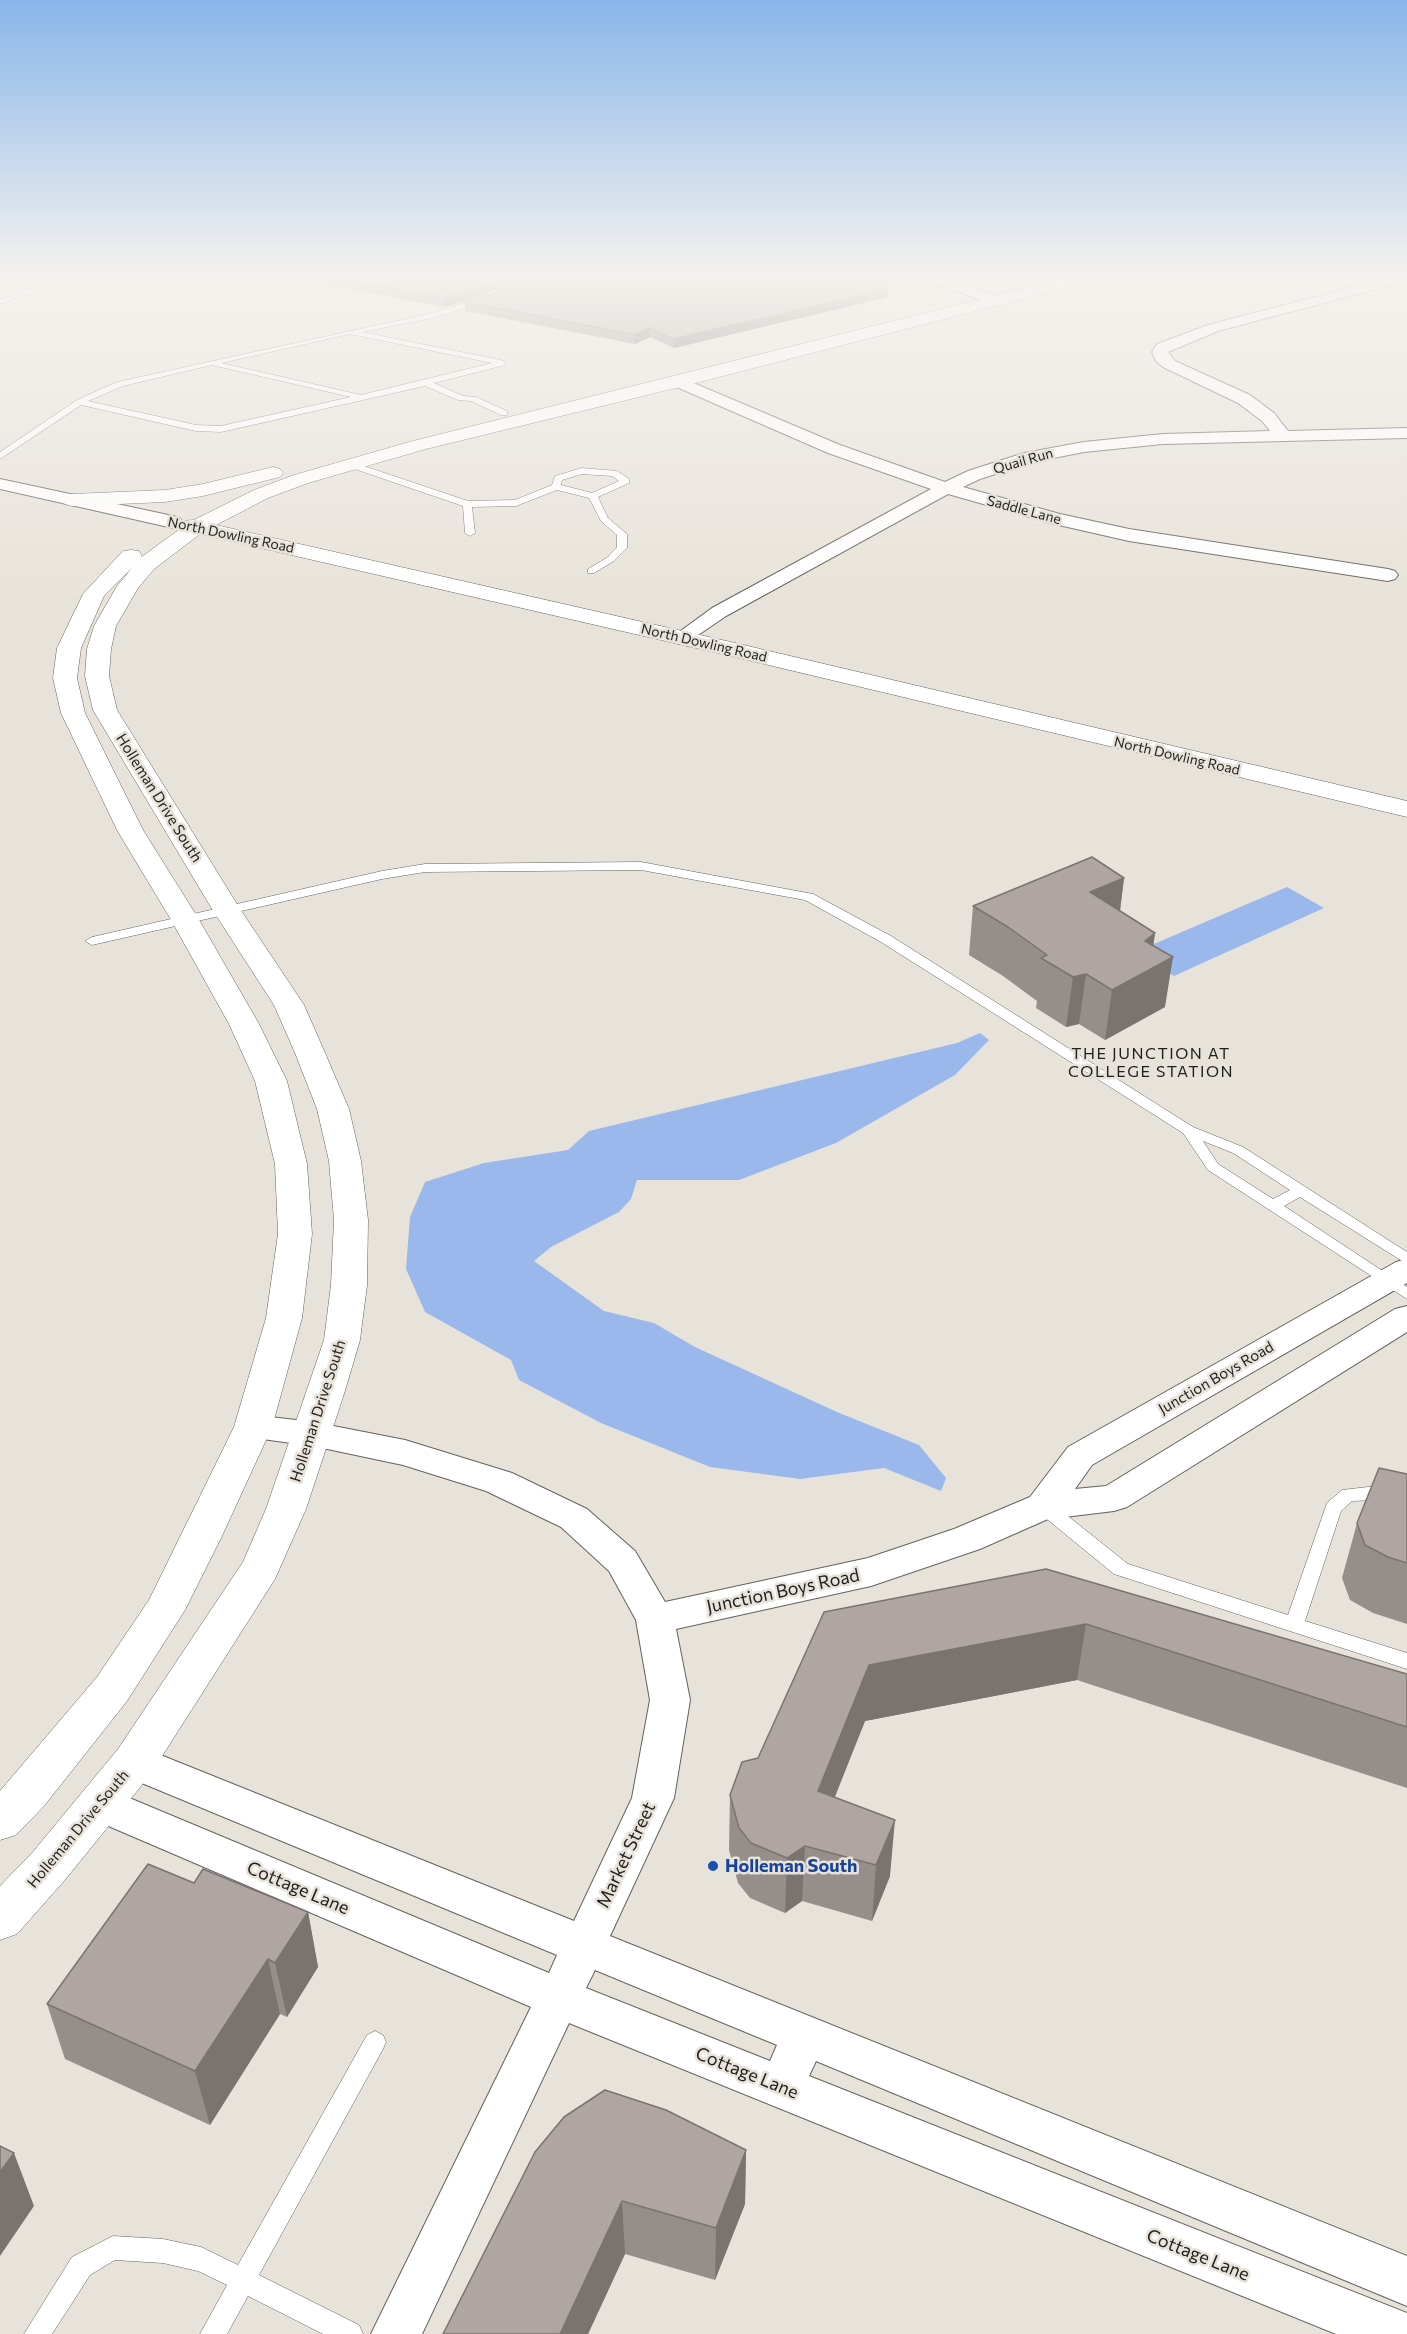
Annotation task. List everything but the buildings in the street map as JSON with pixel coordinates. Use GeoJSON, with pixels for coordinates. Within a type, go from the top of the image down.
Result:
{"type":"FeatureCollection","features":[{"type":"Feature","properties":{"kind":"street","name":"Holleman Drive South"},"geometry":{"type":"LineString","coordinates":[[0,1821],[28,1793],[112,1689],[164,1610],[202,1536],[253,1427],[284,1318],[294,1234],[291,1164],[271,1081],[244,1024],[184,918],[130,830],[73,713],[65,678],[69,648],[94,594],[118,568],[224,497],[310,464],[496,415],[651,382]]}},
{"type":"Feature","properties":{"kind":"street","name":"Holleman Drive South"},"geometry":{"type":"LineString","coordinates":[[0,1919],[48,1867],[134,1762],[261,1568],[286,1509],[313,1434],[342,1340],[350,1285],[351,1220],[345,1161],[333,1109],[288,1005],[226,909],[105,710],[97,676],[99,649],[105,626],[128,586],[146,564],[185,525],[261,494],[349,464],[654,382]]}},
{"type":"Feature","properties":{"kind":"street","name":"Saddle Lane"},"geometry":{"type":"LineString","coordinates":[[678,382],[834,448],[946,488],[1057,519],[1129,535],[1388,575]]}},
{"type":"Feature","properties":{"kind":"street"},"geometry":{"type":"LineString","coordinates":[[1207,382],[1244,399],[1268,417],[1282,435]]}},
{"type":"Feature","properties":{"kind":"street","name":"Quail Run"},"geometry":{"type":"LineString","coordinates":[[681,638],[719,612],[946,488],[1030,457],[1074,448],[1163,439],[1407,433]]}},
{"type":"Feature","properties":{"kind":"street"},"geometry":{"type":"LineString","coordinates":[[72,500],[121,499],[192,492],[310,464]]}},
{"type":"Feature","properties":{"kind":"street","name":"North Dowling Road"},"geometry":{"type":"LineString","coordinates":[[0,484],[681,638],[1407,809]]}},
{"type":"Feature","properties":{"kind":"street","name":"Junction Boys Road"},"geometry":{"type":"LineString","coordinates":[[1043,1506],[1080,1456],[1402,1276]]}},
{"type":"Feature","properties":{"kind":"street","name":"Junction Boys Road"},"geometry":{"type":"LineString","coordinates":[[656,1619],[871,1572],[967,1539],[1043,1506],[1114,1498],[1407,1317]]}},
{"type":"Feature","properties":{"kind":"street","name":"Market Street"},"geometry":{"type":"LineString","coordinates":[[253,1427],[313,1434],[405,1453],[499,1482],[574,1518],[622,1561],[656,1619],[670,1700],[652,1798],[584,1946],[396,2334]]}},
{"type":"Feature","properties":{"kind":"street"},"geometry":{"type":"LineString","coordinates":[[134,1762],[1407,2281]]}},
{"type":"Feature","properties":{"kind":"street","name":"Cottage Lane"},"geometry":{"type":"LineString","coordinates":[[100,1804],[559,1998],[1398,2334]]}},
{"type":"Feature","properties":{"kind":"street"},"geometry":{"type":"LineString","coordinates":[[781,2087],[805,2035]]}},
{"type":"Feature","properties":{"kind":"lane"},"geometry":{"type":"LineString","coordinates":[[0,456],[50,420],[80,402],[129,382]]}},
{"type":"Feature","properties":{"kind":"lane"},"geometry":{"type":"LineString","coordinates":[[295,382],[362,397]]}},
{"type":"Feature","properties":{"kind":"lane"},"geometry":{"type":"LineString","coordinates":[[80,402],[206,429],[221,429],[430,382]]}},
{"type":"Feature","properties":{"kind":"lane"},"geometry":{"type":"LineString","coordinates":[[426,383],[461,398],[473,399],[496,415]]}},
{"type":"Feature","properties":{"kind":"lane"},"geometry":{"type":"LineString","coordinates":[[461,398],[459,402],[496,415]]}},
{"type":"Feature","properties":{"kind":"lane"},"geometry":{"type":"LineString","coordinates":[[349,464],[467,504],[516,503],[556,487],[593,496],[626,481],[614,473],[582,471],[558,478],[556,487]]}},
{"type":"Feature","properties":{"kind":"lane"},"geometry":{"type":"LineString","coordinates":[[591,571],[611,559],[622,548],[622,534],[604,519],[593,496]]}},
{"type":"Feature","properties":{"kind":"lane"},"geometry":{"type":"LineString","coordinates":[[467,504],[470,533]]}},
{"type":"Feature","properties":{"kind":"lane"},"geometry":{"type":"LineString","coordinates":[[92,940],[382,874],[425,868],[640,866],[809,897],[886,939],[1188,1130],[1238,1149],[1301,1190],[1402,1276]]}},
{"type":"Feature","properties":{"kind":"lane"},"geometry":{"type":"LineString","coordinates":[[1188,1130],[1213,1167],[1273,1206],[1402,1276]]}},
{"type":"Feature","properties":{"kind":"lane"},"geometry":{"type":"LineString","coordinates":[[1273,1206],[1301,1190]]}},
{"type":"Feature","properties":{"kind":"lane"},"geometry":{"type":"LineString","coordinates":[[1295,1624],[1333,1508],[1348,1495],[1377,1493],[1407,1501]]}},
{"type":"Feature","properties":{"kind":"lane"},"geometry":{"type":"LineString","coordinates":[[1043,1506],[1121,1569],[1407,1662]]}},
{"type":"Feature","properties":{"kind":"lane"},"geometry":{"type":"LineString","coordinates":[[213,2334],[375,2042]]}},
{"type":"Feature","properties":{"kind":"lane"},"geometry":{"type":"LineString","coordinates":[[37,2334],[81,2266],[113,2248],[163,2251],[201,2259],[350,2334]]}},
{"type":"Feature","properties":{"kind":"water"},"geometry":{"type":"Polygon","coordinates":[[[1287,887],[1324,908],[1174,976],[1135,952],[1287,887]]]}},
{"type":"Feature","properties":{"kind":"water"},"geometry":{"type":"Polygon","coordinates":[[[980,1033],[989,1040],[955,1075],[836,1143],[739,1180],[637,1180],[631,1199],[619,1212],[551,1247],[534,1261],[604,1311],[654,1323],[695,1347],[837,1412],[919,1445],[946,1478],[941,1491],[884,1468],[800,1479],[710,1467],[601,1423],[519,1380],[511,1360],[425,1312],[406,1269],[410,1217],[425,1182],[484,1163],[568,1150],[589,1131],[957,1043],[980,1033]]]}},
{"type":"Feature","properties":{"kind":"place","name":"Holleman South"},"geometry":{"type":"Point","coordinates":[713,1866]}},
{"type":"Feature","properties":{"kind":"district","name":"THE JUNCTION AT COLLEGE STATION"},"geometry":{"type":"Point","coordinates":[1151,1063]}}]}
